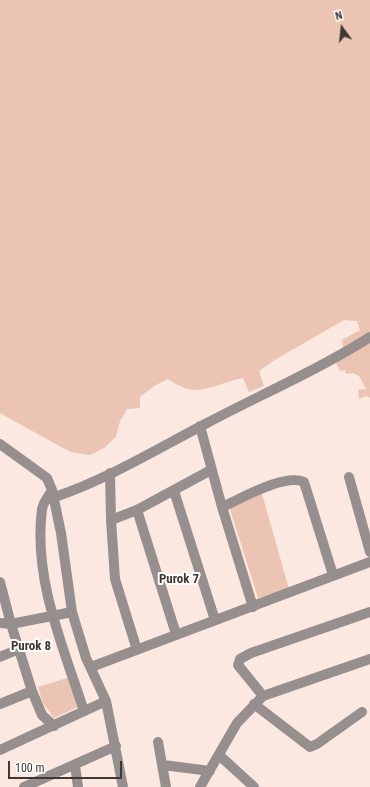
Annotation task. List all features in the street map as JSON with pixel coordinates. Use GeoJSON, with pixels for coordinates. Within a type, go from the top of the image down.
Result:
{"type":"FeatureCollection","features":[{"type":"Feature","properties":{"kind":"street"},"geometry":{"type":"LineString","coordinates":[[84,711],[52,616],[42,572],[41,516],[44,503],[54,494],[70,492],[110,473],[336,358],[370,337]]}},
{"type":"Feature","properties":{"kind":"street"},"geometry":{"type":"LineString","coordinates":[[200,426],[222,507],[254,607]]}},
{"type":"Feature","properties":{"kind":"street"},"geometry":{"type":"LineString","coordinates":[[0,444],[47,478],[54,494],[72,612],[90,667],[106,701],[123,787]]}},
{"type":"Feature","properties":{"kind":"street"},"geometry":{"type":"LineString","coordinates":[[110,520],[137,510],[211,470]]}},
{"type":"Feature","properties":{"kind":"street"},"geometry":{"type":"LineString","coordinates":[[110,473],[110,520],[115,580],[137,650]]}},
{"type":"Feature","properties":{"kind":"street"},"geometry":{"type":"LineString","coordinates":[[349,477],[370,552]]}},
{"type":"Feature","properties":{"kind":"street"},"geometry":{"type":"LineString","coordinates":[[222,507],[280,482],[297,479],[304,482],[333,575]]}},
{"type":"Feature","properties":{"kind":"street"},"geometry":{"type":"LineString","coordinates":[[174,491],[215,620]]}},
{"type":"Feature","properties":{"kind":"street"},"geometry":{"type":"LineString","coordinates":[[137,510],[176,634]]}},
{"type":"Feature","properties":{"kind":"street"},"geometry":{"type":"LineString","coordinates":[[90,667],[176,634],[254,607],[333,575],[370,562]]}},
{"type":"Feature","properties":{"kind":"street"},"geometry":{"type":"LineString","coordinates":[[0,582],[11,624],[32,691],[42,715],[54,726]]}},
{"type":"Feature","properties":{"kind":"street"},"geometry":{"type":"LineString","coordinates":[[0,623],[11,624],[72,612]]}},
{"type":"Feature","properties":{"kind":"street"},"geometry":{"type":"LineString","coordinates":[[263,696],[238,665],[240,659],[251,652],[370,612]]}},
{"type":"Feature","properties":{"kind":"street"},"geometry":{"type":"LineString","coordinates":[[0,657],[19,649]]}},
{"type":"Feature","properties":{"kind":"street"},"geometry":{"type":"LineString","coordinates":[[200,787],[237,723],[263,696],[370,659]]}},
{"type":"Feature","properties":{"kind":"street"},"geometry":{"type":"LineString","coordinates":[[0,704],[32,691]]}},
{"type":"Feature","properties":{"kind":"street"},"geometry":{"type":"LineString","coordinates":[[0,750],[106,701]]}},
{"type":"Feature","properties":{"kind":"street"},"geometry":{"type":"LineString","coordinates":[[254,704],[310,747],[318,744],[362,712]]}},
{"type":"Feature","properties":{"kind":"street"},"geometry":{"type":"LineString","coordinates":[[158,742],[166,787]]}},
{"type":"Feature","properties":{"kind":"street"},"geometry":{"type":"LineString","coordinates":[[30,786],[116,746]]}},
{"type":"Feature","properties":{"kind":"street"},"geometry":{"type":"LineString","coordinates":[[219,755],[254,787]]}},
{"type":"Feature","properties":{"kind":"street"},"geometry":{"type":"LineString","coordinates":[[75,765],[78,787]]}},
{"type":"Feature","properties":{"kind":"street"},"geometry":{"type":"LineString","coordinates":[[163,765],[210,772]]}},
{"type":"Feature","properties":{"kind":"shaded area"},"geometry":{"type":"Polygon","coordinates":[[[0,0],[370,0],[370,332],[343,348],[342,340],[360,330],[357,321],[344,320],[273,361],[259,371],[264,386],[249,392],[243,378],[197,390],[179,386],[168,379],[154,386],[140,397],[140,408],[127,409],[120,421],[116,437],[104,448],[90,455],[71,452],[0,413],[0,0]]]}},
{"type":"Feature","properties":{"kind":"shaded area"},"geometry":{"type":"Polygon","coordinates":[[[370,342],[370,398],[366,396],[359,399],[358,390],[366,389],[359,376],[353,373],[346,374],[345,370],[340,371],[336,363],[370,342]]]}},
{"type":"Feature","properties":{"kind":"shaded area"},"geometry":{"type":"Polygon","coordinates":[[[262,494],[289,589],[258,598],[229,506],[262,494]]]}},
{"type":"Feature","properties":{"kind":"shaded area"},"geometry":{"type":"Polygon","coordinates":[[[70,677],[80,706],[54,718],[43,703],[38,687],[70,677]]]}},
{"type":"Feature","properties":{"kind":"district","name":"Purok 7"},"geometry":{"type":"Point","coordinates":[179,580]}},
{"type":"Feature","properties":{"kind":"district","name":"Purok 8"},"geometry":{"type":"Point","coordinates":[31,647]}}]}
